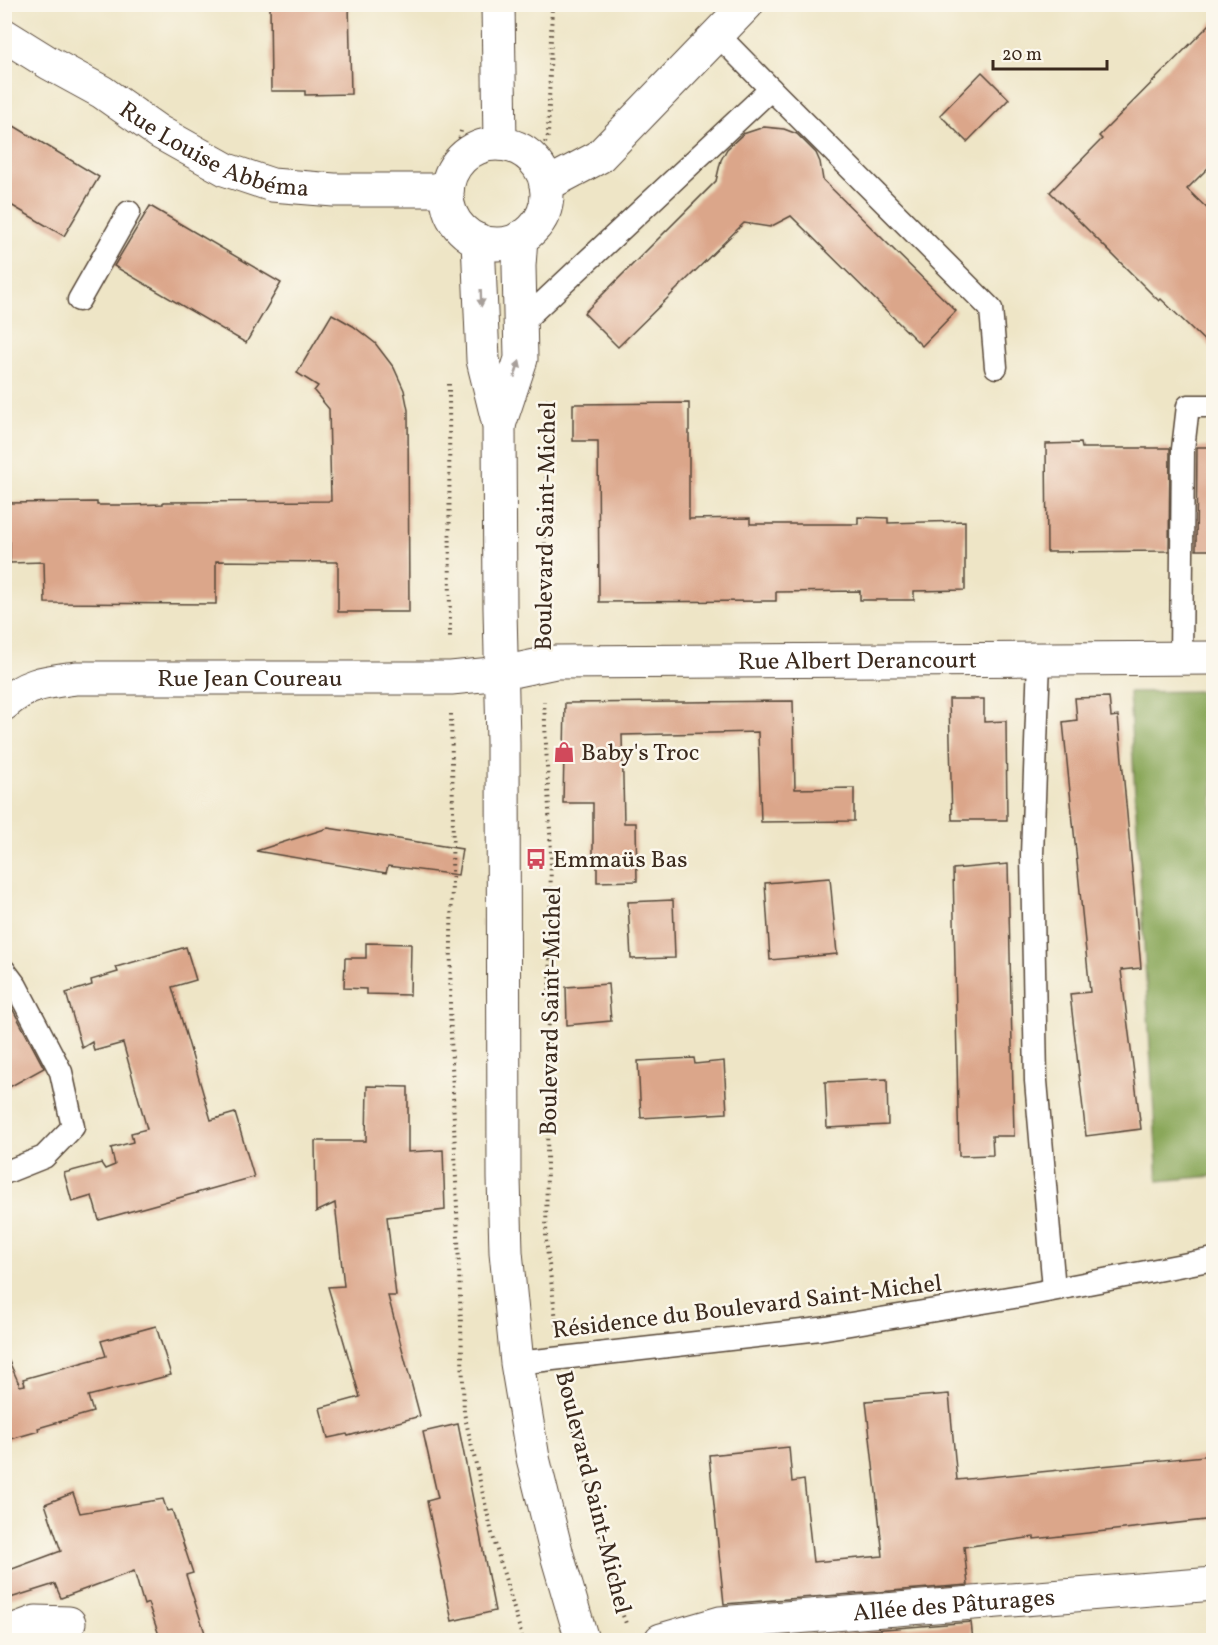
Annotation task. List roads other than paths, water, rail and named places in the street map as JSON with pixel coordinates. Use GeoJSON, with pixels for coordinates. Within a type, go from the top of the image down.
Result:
{"type":"FeatureCollection","features":[{"type":"Feature","properties":{"kind":"street"},"geometry":{"type":"LineString","coordinates":[[498,4],[500,144]]}},
{"type":"Feature","properties":{"kind":"street"},"geometry":{"type":"LineString","coordinates":[[541,174],[599,157],[747,4]]}},
{"type":"Feature","properties":{"kind":"street","name":"Rue Louise Abbéma"},"geometry":{"type":"LineString","coordinates":[[4,35],[102,92],[159,132],[227,170],[272,185],[334,190],[447,190]]}},
{"type":"Feature","properties":{"kind":"street"},"geometry":{"type":"LineString","coordinates":[[500,144],[514,147],[526,153],[541,174],[545,206],[532,229],[521,237],[500,243],[478,240],[462,230],[450,212],[447,190],[449,178],[462,158],[480,147],[500,144]]}},
{"type":"Feature","properties":{"kind":"street","name":"Boulevard Saint-Michel"},"geometry":{"type":"LineString","coordinates":[[499,425],[521,359],[521,237]]}},
{"type":"Feature","properties":{"kind":"street","name":"Boulevard Saint-Michel"},"geometry":{"type":"LineString","coordinates":[[478,240],[483,360],[499,425],[506,1252],[517,1363],[533,1458],[557,1556],[582,1641]]}},
{"type":"Feature","properties":{"kind":"street","name":"Rue Albert Derancourt"},"geometry":{"type":"LineString","coordinates":[[502,673],[555,662],[1214,658]]}},
{"type":"Feature","properties":{"kind":"street","name":"Rue Jean Coureau"},"geometry":{"type":"LineString","coordinates":[[4,704],[17,693],[41,682],[76,678],[451,678],[502,673]]}},
{"type":"Feature","properties":{"kind":"street","name":"Allée des Pâturages"},"geometry":{"type":"LineString","coordinates":[[661,1641],[720,1623],[1214,1584]]}},
{"type":"Feature","properties":{"kind":"street"},"geometry":{"type":"LineString","coordinates":[[4,1634],[36,1622],[69,1623]]}},
{"type":"Feature","properties":{"kind":"lane"},"geometry":{"type":"LineString","coordinates":[[717,34],[992,309],[996,367]]}},
{"type":"Feature","properties":{"kind":"lane"},"geometry":{"type":"LineString","coordinates":[[520,324],[771,89]]}},
{"type":"Feature","properties":{"kind":"lane"},"geometry":{"type":"LineString","coordinates":[[80,300],[129,212]]}},
{"type":"Feature","properties":{"kind":"lane"},"geometry":{"type":"LineString","coordinates":[[1181,659],[1183,449],[1188,406],[1214,406]]}},
{"type":"Feature","properties":{"kind":"lane"},"geometry":{"type":"LineString","coordinates":[[1039,660],[1032,855],[1036,1080],[1054,1289]]}},
{"type":"Feature","properties":{"kind":"lane"},"geometry":{"type":"LineString","coordinates":[[4,970],[16,986],[60,1072],[73,1127],[44,1157],[4,1173]]}},
{"type":"Feature","properties":{"kind":"lane","name":"Résidence du Boulevard Saint-Michel"},"geometry":{"type":"LineString","coordinates":[[517,1363],[561,1356],[820,1329],[1214,1259]]}},
{"type":"Feature","properties":{"kind":"place","name":"Baby's Troc"},"geometry":{"type":"Point","coordinates":[564,752]}},
{"type":"Feature","properties":{"kind":"place","name":"Emmaüs Bas"},"geometry":{"type":"Point","coordinates":[536,859]}}]}
